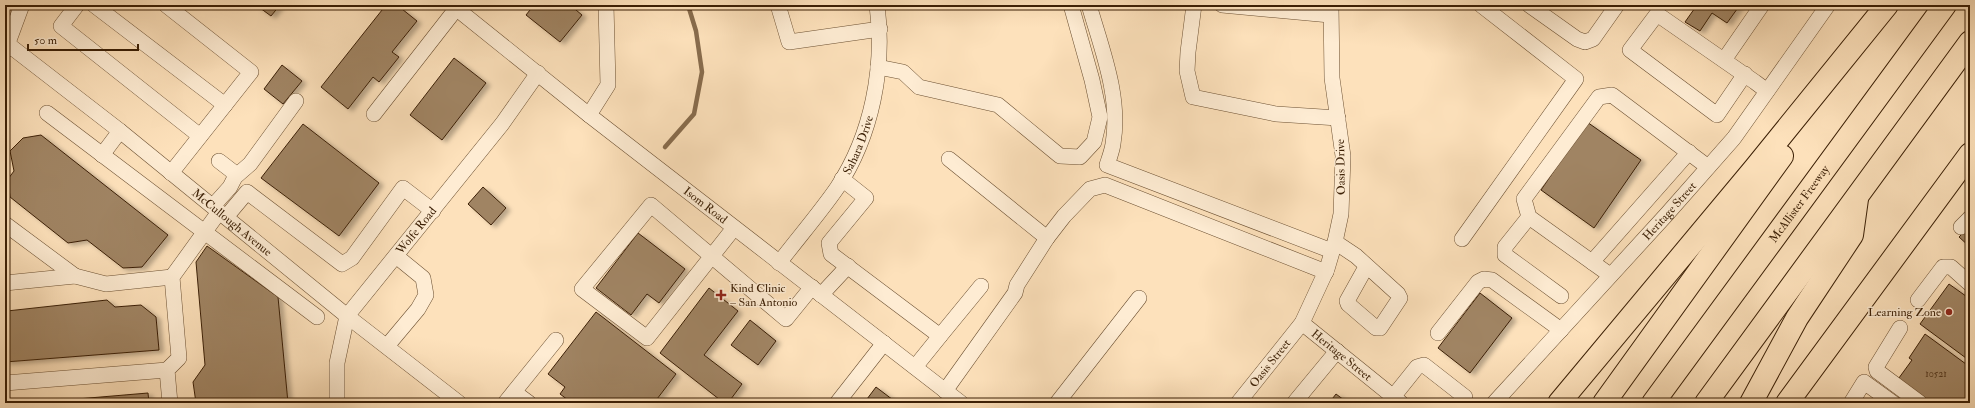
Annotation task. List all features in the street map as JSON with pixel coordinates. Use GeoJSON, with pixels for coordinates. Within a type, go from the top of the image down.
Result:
{"type":"FeatureCollection","features":[{"type":"Feature","properties":{"kind":"highway"},"geometry":{"type":"LineString","coordinates":[[1604,403],[1715,252],[1887,5]]}},
{"type":"Feature","properties":{"kind":"highway","name":"McAllister Freeway"},"geometry":{"type":"LineString","coordinates":[[1653,403],[1946,5]]}},
{"type":"Feature","properties":{"kind":"highway"},"geometry":{"type":"LineString","coordinates":[[1559,403],[1869,30]]}},
{"type":"Feature","properties":{"kind":"highway"},"geometry":{"type":"LineString","coordinates":[[1706,403],[1970,42]]}},
{"type":"Feature","properties":{"kind":"highway"},"geometry":{"type":"LineString","coordinates":[[1787,403],[1970,154]]}},
{"type":"Feature","properties":{"kind":"highway"},"geometry":{"type":"LineString","coordinates":[[1751,403],[1783,342],[1852,235],[1858,196]]}},
{"type":"Feature","properties":{"kind":"street"},"geometry":{"type":"LineString","coordinates":[[6,45],[22,5]]}},
{"type":"Feature","properties":{"kind":"street"},"geometry":{"type":"LineString","coordinates":[[77,5],[61,26],[200,136]]}},
{"type":"Feature","properties":{"kind":"street"},"geometry":{"type":"LineString","coordinates":[[94,5],[225,105]]}},
{"type":"Feature","properties":{"kind":"street"},"geometry":{"type":"LineString","coordinates":[[166,5],[251,72],[171,173]]}},
{"type":"Feature","properties":{"kind":"street"},"geometry":{"type":"LineString","coordinates":[[589,115],[608,86],[606,5]]}},
{"type":"Feature","properties":{"kind":"street"},"geometry":{"type":"LineString","coordinates":[[778,5],[789,42],[880,29]]}},
{"type":"Feature","properties":{"kind":"street","name":"Sahara Drive"},"geometry":{"type":"LineString","coordinates":[[779,263],[837,188],[862,136],[871,109],[878,67],[880,29],[877,5]]}},
{"type":"Feature","properties":{"kind":"street"},"geometry":{"type":"LineString","coordinates":[[878,67],[903,72],[919,87],[998,105],[1060,156],[1080,157],[1094,142],[1100,117],[1092,80],[1071,5]]}},
{"type":"Feature","properties":{"kind":"street"},"geometry":{"type":"LineString","coordinates":[[1088,5],[1110,78],[1114,103],[1113,145],[1106,165],[1334,247],[1356,256],[1366,267]]}},
{"type":"Feature","properties":{"kind":"street"},"geometry":{"type":"LineString","coordinates":[[1194,5],[1187,71],[1193,97],[1276,114],[1338,118]]}},
{"type":"Feature","properties":{"kind":"street"},"geometry":{"type":"LineString","coordinates":[[1222,5],[1330,10]]}},
{"type":"Feature","properties":{"kind":"street"},"geometry":{"type":"LineString","coordinates":[[1462,239],[1576,79],[1481,5]]}},
{"type":"Feature","properties":{"kind":"street"},"geometry":{"type":"LineString","coordinates":[[1529,5],[1577,39],[1585,42],[1593,39],[1617,5]]}},
{"type":"Feature","properties":{"kind":"street"},"geometry":{"type":"LineString","coordinates":[[1724,60],[1762,5]]}},
{"type":"Feature","properties":{"kind":"street","name":"Heritage Street"},"geometry":{"type":"LineString","coordinates":[[1494,403],[1734,138],[1828,5]]}},
{"type":"Feature","properties":{"kind":"street"},"geometry":{"type":"LineString","coordinates":[[374,114],[454,7]]}},
{"type":"Feature","properties":{"kind":"street","name":"Isom Road"},"geometry":{"type":"LineString","coordinates":[[454,7],[589,115],[961,403]]}},
{"type":"Feature","properties":{"kind":"street","name":"Oasis Drive"},"geometry":{"type":"LineString","coordinates":[[1302,323],[1326,272],[1334,247],[1341,214],[1343,156],[1332,78],[1330,10]]}},
{"type":"Feature","properties":{"kind":"street"},"geometry":{"type":"LineString","coordinates":[[1744,74],[1717,114],[1630,50],[1657,14],[1724,60],[1744,74],[1767,91]]}},
{"type":"Feature","properties":{"kind":"street","name":"McCullough Avenue"},"geometry":{"type":"LineString","coordinates":[[6,45],[120,131],[347,316],[459,403]]}},
{"type":"Feature","properties":{"kind":"street","name":"Wolfe Road"},"geometry":{"type":"LineString","coordinates":[[337,403],[337,363],[347,316],[502,124],[538,73]]}},
{"type":"Feature","properties":{"kind":"street"},"geometry":{"type":"LineString","coordinates":[[1610,275],[1529,217],[1524,199],[1600,97],[1612,95],[1708,167]]}},
{"type":"Feature","properties":{"kind":"street"},"geometry":{"type":"LineString","coordinates":[[5,383],[167,370],[179,358],[172,277],[219,212],[236,177],[250,164],[296,101]]}},
{"type":"Feature","properties":{"kind":"street"},"geometry":{"type":"LineString","coordinates":[[47,113],[317,317]]}},
{"type":"Feature","properties":{"kind":"street"},"geometry":{"type":"LineString","coordinates":[[102,155],[120,131]]}},
{"type":"Feature","properties":{"kind":"street"},"geometry":{"type":"LineString","coordinates":[[1592,262],[1688,152]]}},
{"type":"Feature","properties":{"kind":"street"},"geometry":{"type":"LineString","coordinates":[[949,159],[1047,238]]}},
{"type":"Feature","properties":{"kind":"street"},"geometry":{"type":"LineString","coordinates":[[219,160],[232,171],[236,177]]}},
{"type":"Feature","properties":{"kind":"street"},"geometry":{"type":"LineString","coordinates":[[842,179],[866,198],[829,243],[831,254],[940,336]]}},
{"type":"Feature","properties":{"kind":"street"},"geometry":{"type":"LineString","coordinates":[[945,391],[1015,293],[1017,285],[1047,238],[1064,216],[1090,189],[1105,186],[1326,272]]}},
{"type":"Feature","properties":{"kind":"street"},"geometry":{"type":"LineString","coordinates":[[219,212],[247,192],[342,264],[352,258],[403,188],[433,211]]}},
{"type":"Feature","properties":{"kind":"street"},"geometry":{"type":"LineString","coordinates":[[734,228],[711,257],[647,338],[582,289],[651,205],[711,257],[786,319],[816,291],[848,266]]}},
{"type":"Feature","properties":{"kind":"street"},"geometry":{"type":"LineString","coordinates":[[1529,217],[1505,248],[1505,255],[1561,296]]}},
{"type":"Feature","properties":{"kind":"street"},"geometry":{"type":"LineString","coordinates":[[5,224],[76,276]]}},
{"type":"Feature","properties":{"kind":"street"},"geometry":{"type":"LineString","coordinates":[[386,346],[418,309],[426,295],[423,278],[396,256]]}},
{"type":"Feature","properties":{"kind":"street"},"geometry":{"type":"LineString","coordinates":[[1918,300],[1943,267],[1951,267],[1970,284]]}},
{"type":"Feature","properties":{"kind":"street"},"geometry":{"type":"LineString","coordinates":[[5,283],[76,276],[106,284],[172,277]]}},
{"type":"Feature","properties":{"kind":"street"},"geometry":{"type":"LineString","coordinates":[[1438,333],[1478,282],[1484,279],[1492,280],[1561,330]]}},
{"type":"Feature","properties":{"kind":"street"},"geometry":{"type":"LineString","coordinates":[[915,367],[981,286]]}},
{"type":"Feature","properties":{"kind":"street"},"geometry":{"type":"LineString","coordinates":[[1057,403],[1139,298]]}},
{"type":"Feature","properties":{"kind":"street","name":"Heritage Street"},"geometry":{"type":"LineString","coordinates":[[1302,323],[1397,400]]}},
{"type":"Feature","properties":{"kind":"street","name":"Oasis Street"},"geometry":{"type":"LineString","coordinates":[[1238,403],[1302,323]]}},
{"type":"Feature","properties":{"kind":"street"},"geometry":{"type":"LineString","coordinates":[[1900,328],[1876,367],[1877,372],[1920,403]]}},
{"type":"Feature","properties":{"kind":"street"},"geometry":{"type":"LineString","coordinates":[[528,403],[509,397],[556,340]]}},
{"type":"Feature","properties":{"kind":"street"},"geometry":{"type":"LineString","coordinates":[[837,403],[884,344]]}},
{"type":"Feature","properties":{"kind":"street"},"geometry":{"type":"LineString","coordinates":[[1294,403],[1337,351]]}},
{"type":"Feature","properties":{"kind":"street"},"geometry":{"type":"LineString","coordinates":[[1397,400],[1417,367],[1424,365],[1465,397]]}},
{"type":"Feature","properties":{"kind":"street"},"geometry":{"type":"LineString","coordinates":[[167,370],[170,403]]}},
{"type":"Feature","properties":{"kind":"street"},"geometry":{"type":"LineString","coordinates":[[1851,403],[1864,382],[1893,403]]}},
{"type":"Feature","properties":{"kind":"building"},"geometry":{"type":"Polygon","coordinates":[[[256,5],[280,5],[271,16],[256,5]]]}},
{"type":"Feature","properties":{"kind":"building"},"geometry":{"type":"Polygon","coordinates":[[[386,5],[397,5],[417,21],[392,52],[399,57],[379,82],[373,77],[348,109],[321,87],[386,5]]]}},
{"type":"Feature","properties":{"kind":"building"},"geometry":{"type":"Polygon","coordinates":[[[534,5],[570,5],[582,15],[560,42],[526,15],[534,5]]]}},
{"type":"Feature","properties":{"kind":"building"},"geometry":{"type":"Polygon","coordinates":[[[1697,5],[1740,5],[1727,23],[1712,13],[1700,31],[1685,22],[1697,5]]]}},
{"type":"Feature","properties":{"kind":"building"},"geometry":{"type":"Polygon","coordinates":[[[454,58],[486,83],[442,140],[410,115],[454,58]]]}},
{"type":"Feature","properties":{"kind":"building"},"geometry":{"type":"Polygon","coordinates":[[[282,65],[302,81],[283,104],[264,89],[282,65]]]}},
{"type":"Feature","properties":{"kind":"building"},"geometry":{"type":"Polygon","coordinates":[[[1587,122],[1641,160],[1594,228],[1541,190],[1587,122]]]}},
{"type":"Feature","properties":{"kind":"building"},"geometry":{"type":"Polygon","coordinates":[[[303,124],[379,183],[339,236],[261,178],[303,124]]]}},
{"type":"Feature","properties":{"kind":"building"},"geometry":{"type":"Polygon","coordinates":[[[41,135],[168,235],[142,267],[123,268],[87,240],[68,243],[10,197],[8,179],[14,171],[10,151],[23,138],[41,135]]]}},
{"type":"Feature","properties":{"kind":"building"},"geometry":{"type":"Polygon","coordinates":[[[483,187],[506,208],[491,225],[468,204],[483,187]]]}},
{"type":"Feature","properties":{"kind":"building"},"geometry":{"type":"Polygon","coordinates":[[[1970,226],[1970,247],[1959,237],[1970,226]]]}},
{"type":"Feature","properties":{"kind":"building"},"geometry":{"type":"Polygon","coordinates":[[[638,233],[685,269],[659,303],[647,294],[631,315],[596,288],[638,233]]]}},
{"type":"Feature","properties":{"kind":"building"},"geometry":{"type":"Polygon","coordinates":[[[207,246],[278,297],[288,403],[196,403],[193,382],[205,365],[196,262],[207,246]]]}},
{"type":"Feature","properties":{"kind":"building","name":"Learning Zone"},"geometry":{"type":"Polygon","coordinates":[[[1949,284],[1970,299],[1970,361],[1920,324],[1949,284]]]}},
{"type":"Feature","properties":{"kind":"building"},"geometry":{"type":"Polygon","coordinates":[[[709,288],[738,311],[704,355],[742,384],[728,403],[724,403],[660,353],[709,288]]]}},
{"type":"Feature","properties":{"kind":"building"},"geometry":{"type":"Polygon","coordinates":[[[1480,293],[1512,318],[1470,373],[1438,348],[1480,293]]]}},
{"type":"Feature","properties":{"kind":"building"},"geometry":{"type":"Polygon","coordinates":[[[107,300],[115,307],[141,305],[156,317],[159,350],[5,362],[5,336],[9,336],[7,311],[107,300]]]}},
{"type":"Feature","properties":{"kind":"building"},"geometry":{"type":"Polygon","coordinates":[[[596,312],[676,374],[654,403],[572,403],[560,394],[565,387],[548,374],[596,312]]]}},
{"type":"Feature","properties":{"kind":"building"},"geometry":{"type":"Polygon","coordinates":[[[750,320],[776,341],[758,365],[731,345],[750,320]]]}},
{"type":"Feature","properties":{"kind":"building"},"geometry":{"type":"Polygon","coordinates":[[[1925,334],[1970,367],[1970,403],[1926,403],[1896,382],[1912,360],[1909,358],[1925,334]]]}},
{"type":"Feature","properties":{"kind":"building"},"geometry":{"type":"Polygon","coordinates":[[[876,387],[897,403],[864,403],[876,387]]]}},
{"type":"Feature","properties":{"kind":"building"},"geometry":{"type":"Polygon","coordinates":[[[148,393],[149,403],[30,403],[148,393]]]}},
{"type":"Feature","properties":{"kind":"building"},"geometry":{"type":"Polygon","coordinates":[[[1336,394],[1348,403],[1329,403],[1336,394]]]}},
{"type":"Feature","properties":{"kind":"waterway"},"geometry":{"type":"LineString","coordinates":[[665,147],[694,114],[702,72],[696,31],[688,5]]}},
{"type":"Feature","properties":{"kind":"place","name":"Kind Clinic – San Antonio"},"geometry":{"type":"Point","coordinates":[721,295]}},
{"type":"Feature","properties":{"kind":"place","name":"Learning Zone"},"geometry":{"type":"Point","coordinates":[1949,312]}}]}
